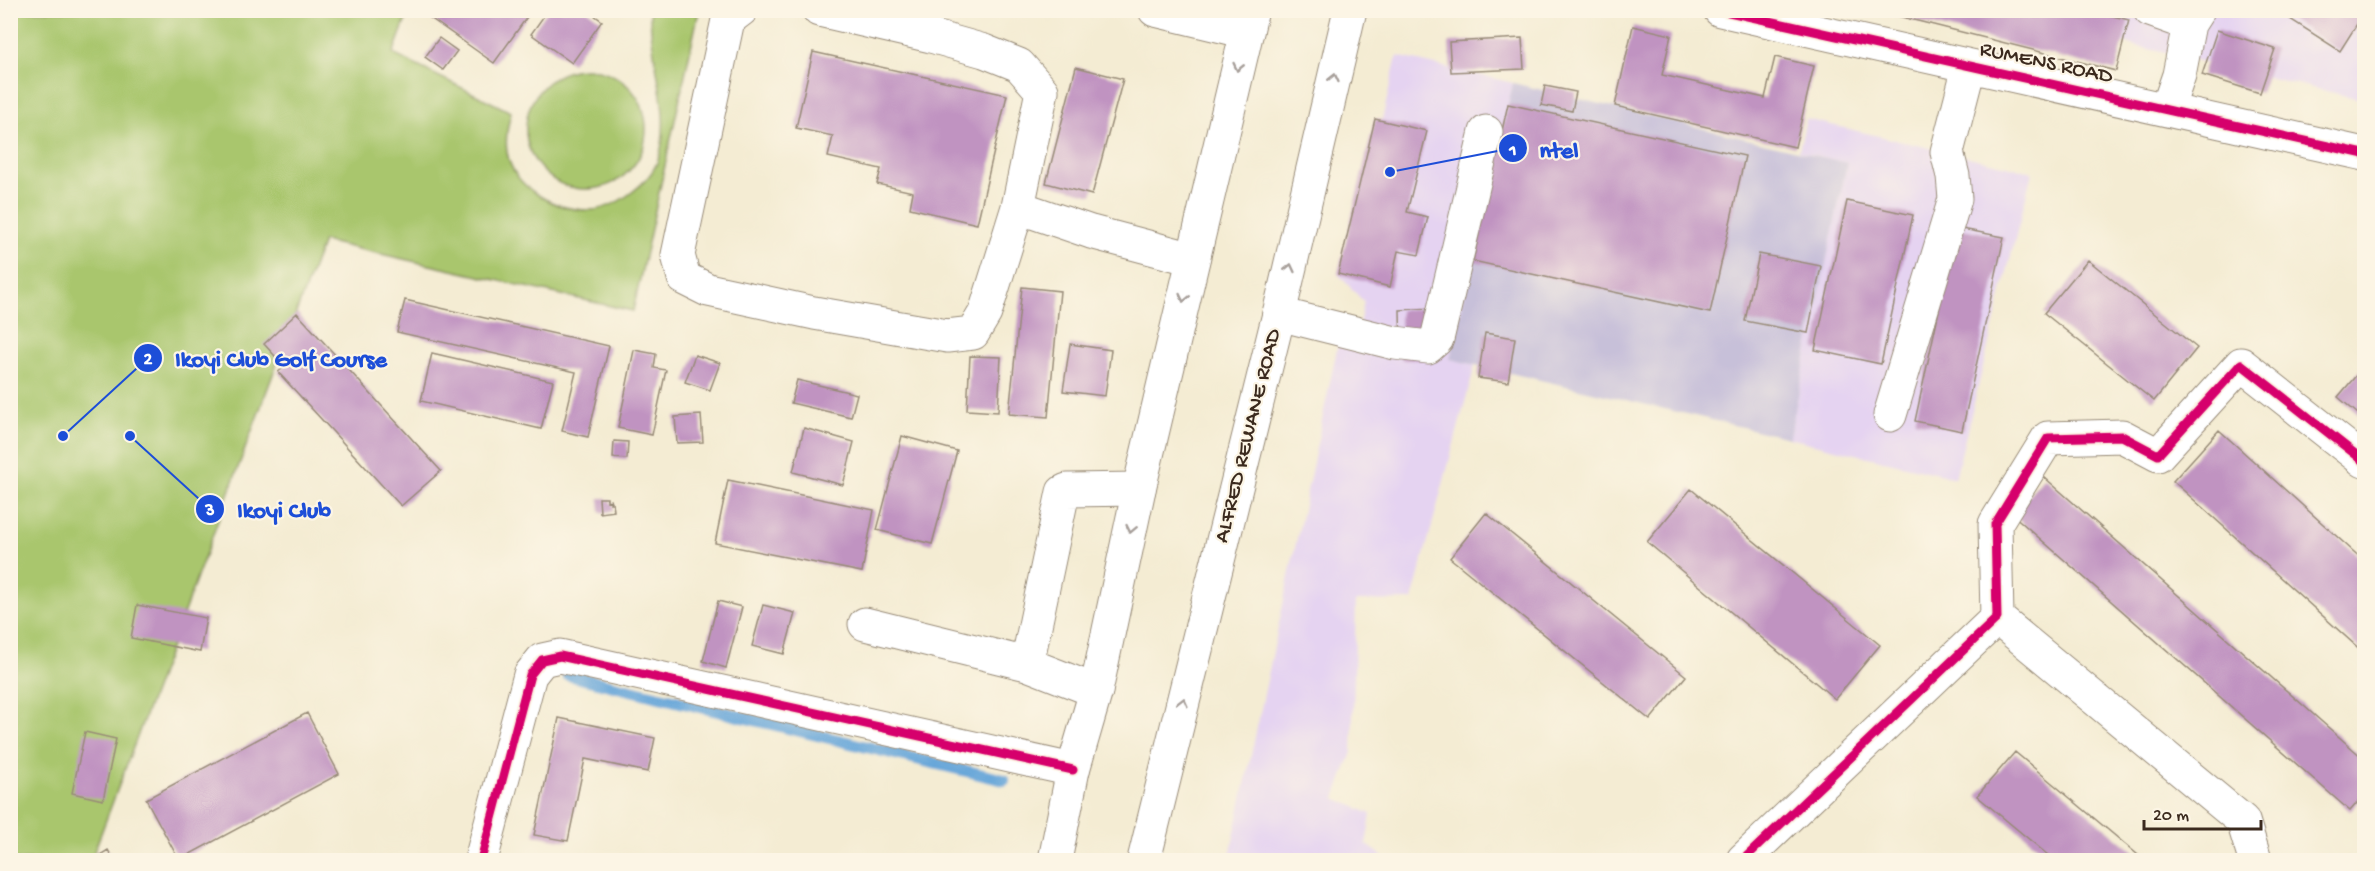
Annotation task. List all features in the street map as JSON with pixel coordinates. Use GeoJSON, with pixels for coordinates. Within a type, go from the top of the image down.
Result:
{"type":"FeatureCollection","features":[{"type":"Feature","properties":{"kind":"street"},"geometry":{"type":"LineString","coordinates":[[741,10],[728,20],[680,244],[678,255],[684,278],[708,290],[814,313],[947,336],[973,333],[986,313],[1018,207],[1042,91],[1019,65],[984,51],[819,10]]}},
{"type":"Feature","properties":{"kind":"street"},"geometry":{"type":"LineString","coordinates":[[1050,861],[1096,691],[1139,489],[1249,21],[1155,10]]}},
{"type":"Feature","properties":{"kind":"street","name":"ALFRED REWANE ROAD"},"geometry":{"type":"LineString","coordinates":[[1144,861],[1279,314],[1350,10]]}},
{"type":"Feature","properties":{"kind":"street","name":"RUMENS ROAD"},"geometry":{"type":"LineString","coordinates":[[1719,10],[2364,154]]}},
{"type":"Feature","properties":{"kind":"street"},"geometry":{"type":"LineString","coordinates":[[2150,10],[2193,17],[2167,110]]}},
{"type":"Feature","properties":{"kind":"street"},"geometry":{"type":"LineString","coordinates":[[1890,416],[1955,198],[1947,152],[1969,67]]}},
{"type":"Feature","properties":{"kind":"street"},"geometry":{"type":"LineString","coordinates":[[1279,314],[1395,343],[1428,346],[1437,339],[1486,132]]}},
{"type":"Feature","properties":{"kind":"street"},"geometry":{"type":"LineString","coordinates":[[1018,207],[1092,232],[1193,260]]}},
{"type":"Feature","properties":{"kind":"street"},"geometry":{"type":"LineString","coordinates":[[1743,861],[1996,618],[1995,524],[2048,438],[2122,436],[2158,455],[2241,364],[2364,461]]}},
{"type":"Feature","properties":{"kind":"street"},"geometry":{"type":"LineString","coordinates":[[1027,664],[1063,492],[1067,490],[1139,489]]}},
{"type":"Feature","properties":{"kind":"street"},"geometry":{"type":"LineString","coordinates":[[1996,618],[2243,821],[2255,861]]}},
{"type":"Feature","properties":{"kind":"street"},"geometry":{"type":"LineString","coordinates":[[866,624],[1027,664],[1096,691]]}},
{"type":"Feature","properties":{"kind":"street"},"geometry":{"type":"LineString","coordinates":[[481,861],[530,675],[542,660],[560,656],[1073,770]]}},
{"type":"Feature","properties":{"kind":"street"},"geometry":{"type":"LineString","coordinates":[[1166,861],[1171,748]]}},
{"type":"Feature","properties":{"kind":"street"},"geometry":{"type":"LineString","coordinates":[[1055,861],[1073,770]]}},
{"type":"Feature","properties":{"kind":"shaded area"},"geometry":{"type":"Polygon","coordinates":[[[1988,11],[2364,11],[2364,100],[1988,11]]]}},
{"type":"Feature","properties":{"kind":"shaded area"},"geometry":{"type":"Polygon","coordinates":[[[1397,56],[1513,83],[1450,359],[1475,365],[1412,600],[1356,601],[1352,752],[1335,798],[1371,814],[1366,844],[1388,860],[1229,860],[1340,335],[1356,338],[1364,302],[1338,274],[1375,119],[1382,120],[1397,56]]]}},
{"type":"Feature","properties":{"kind":"shaded area"},"geometry":{"type":"Polygon","coordinates":[[[1513,83],[1847,163],[1789,438],[1450,359],[1513,83]]]}},
{"type":"Feature","properties":{"kind":"shaded area"},"geometry":{"type":"Polygon","coordinates":[[[1806,119],[2032,172],[1955,478],[1789,438],[1847,163],[1799,151],[1806,119]]]}},
{"type":"Feature","properties":{"kind":"green space"},"geometry":{"type":"Polygon","coordinates":[[[10,11],[409,11],[393,54],[511,112],[507,152],[518,177],[527,187],[551,202],[564,207],[591,210],[600,209],[621,200],[640,186],[654,169],[658,160],[662,142],[662,105],[650,11],[699,11],[633,311],[323,241],[91,860],[11,860],[10,11]]]}},
{"type":"Feature","properties":{"kind":"green space"},"geometry":{"type":"Polygon","coordinates":[[[586,69],[609,74],[628,87],[641,106],[646,129],[641,152],[628,171],[609,184],[586,189],[563,184],[544,171],[531,152],[526,129],[531,106],[544,87],[563,74],[586,69]]]}},
{"type":"Feature","properties":{"kind":"building"},"geometry":{"type":"Polygon","coordinates":[[[419,10],[532,10],[494,63],[419,10]]]}},
{"type":"Feature","properties":{"kind":"building"},"geometry":{"type":"Polygon","coordinates":[[[548,10],[587,10],[602,21],[572,63],[531,34],[548,10]]]}},
{"type":"Feature","properties":{"kind":"building"},"geometry":{"type":"Polygon","coordinates":[[[1874,10],[2089,10],[2129,20],[2116,71],[1874,10]]]}},
{"type":"Feature","properties":{"kind":"building"},"geometry":{"type":"Polygon","coordinates":[[[2276,10],[2364,10],[2364,13],[2340,51],[2276,10]]]}},
{"type":"Feature","properties":{"kind":"building"},"geometry":{"type":"Polygon","coordinates":[[[1633,26],[1671,35],[1662,75],[1765,98],[1775,57],[1814,66],[1795,147],[1615,106],[1633,26]]]}},
{"type":"Feature","properties":{"kind":"building"},"geometry":{"type":"Polygon","coordinates":[[[2217,30],[2275,49],[2260,93],[2202,75],[2217,30]]]}},
{"type":"Feature","properties":{"kind":"building"},"geometry":{"type":"Polygon","coordinates":[[[439,38],[457,51],[443,70],[425,57],[439,38]]]}},
{"type":"Feature","properties":{"kind":"building"},"geometry":{"type":"Polygon","coordinates":[[[1522,38],[1524,69],[1451,72],[1449,42],[1522,38]]]}},
{"type":"Feature","properties":{"kind":"building"},"geometry":{"type":"Polygon","coordinates":[[[813,52],[1007,95],[977,224],[910,208],[913,192],[877,184],[881,169],[828,157],[833,136],[796,128],[813,52]]]}},
{"type":"Feature","properties":{"kind":"building"},"geometry":{"type":"Polygon","coordinates":[[[1076,67],[1123,79],[1092,195],[1046,183],[1076,67]]]}},
{"type":"Feature","properties":{"kind":"building"},"geometry":{"type":"Polygon","coordinates":[[[1545,86],[1576,92],[1572,111],[1541,105],[1545,86]]]}},
{"type":"Feature","properties":{"kind":"building"},"geometry":{"type":"Polygon","coordinates":[[[1508,104],[1745,156],[1710,313],[1473,261],[1508,104]]]}},
{"type":"Feature","properties":{"kind":"building"},"geometry":{"type":"Polygon","coordinates":[[[1375,119],[1427,131],[1407,212],[1428,217],[1419,255],[1398,251],[1390,287],[1338,274],[1375,119]]]}},
{"type":"Feature","properties":{"kind":"building"},"geometry":{"type":"Polygon","coordinates":[[[1847,201],[1913,215],[1881,364],[1815,350],[1847,201]]]}},
{"type":"Feature","properties":{"kind":"building"},"geometry":{"type":"Polygon","coordinates":[[[1957,228],[2004,237],[1962,431],[1915,421],[1957,228]]]}},
{"type":"Feature","properties":{"kind":"building"},"geometry":{"type":"Polygon","coordinates":[[[1759,254],[1821,266],[1808,333],[1745,321],[1759,254]]]}},
{"type":"Feature","properties":{"kind":"building"},"geometry":{"type":"Polygon","coordinates":[[[2088,260],[2197,348],[2154,401],[2044,313],[2088,260]]]}},
{"type":"Feature","properties":{"kind":"building"},"geometry":{"type":"Polygon","coordinates":[[[1022,287],[1060,291],[1048,417],[1009,414],[1022,287]]]}},
{"type":"Feature","properties":{"kind":"building"},"geometry":{"type":"Polygon","coordinates":[[[405,300],[609,346],[588,437],[562,431],[576,372],[397,332],[405,300]]]}},
{"type":"Feature","properties":{"kind":"building"},"geometry":{"type":"Polygon","coordinates":[[[1432,308],[1433,359],[1401,360],[1400,310],[1432,308]]]}},
{"type":"Feature","properties":{"kind":"building"},"geometry":{"type":"Polygon","coordinates":[[[297,313],[441,471],[401,506],[278,372],[285,367],[264,344],[297,313]]]}},
{"type":"Feature","properties":{"kind":"building"},"geometry":{"type":"Polygon","coordinates":[[[1485,333],[1515,338],[1508,382],[1478,378],[1485,333]]]}},
{"type":"Feature","properties":{"kind":"building"},"geometry":{"type":"Polygon","coordinates":[[[1070,344],[1111,350],[1105,396],[1063,391],[1070,344]]]}},
{"type":"Feature","properties":{"kind":"building"},"geometry":{"type":"Polygon","coordinates":[[[634,350],[656,354],[654,368],[666,370],[652,435],[618,428],[634,350]]]}},
{"type":"Feature","properties":{"kind":"building"},"geometry":{"type":"Polygon","coordinates":[[[432,353],[553,381],[541,429],[421,401],[432,353]]]}},
{"type":"Feature","properties":{"kind":"building"},"geometry":{"type":"Polygon","coordinates":[[[695,355],[720,363],[710,390],[685,382],[695,355]]]}},
{"type":"Feature","properties":{"kind":"building"},"geometry":{"type":"Polygon","coordinates":[[[970,356],[1001,357],[998,412],[967,410],[970,356]]]}},
{"type":"Feature","properties":{"kind":"building"},"geometry":{"type":"Polygon","coordinates":[[[2364,366],[2364,419],[2338,397],[2364,366]]]}},
{"type":"Feature","properties":{"kind":"building"},"geometry":{"type":"Polygon","coordinates":[[[797,380],[857,394],[851,417],[791,403],[797,380]]]}},
{"type":"Feature","properties":{"kind":"building"},"geometry":{"type":"Polygon","coordinates":[[[701,415],[703,442],[677,443],[675,417],[701,415]]]}},
{"type":"Feature","properties":{"kind":"building"},"geometry":{"type":"Polygon","coordinates":[[[804,428],[854,442],[843,485],[793,472],[804,428]]]}},
{"type":"Feature","properties":{"kind":"building"},"geometry":{"type":"Polygon","coordinates":[[[2219,430],[2364,561],[2364,653],[2173,481],[2219,430]]]}},
{"type":"Feature","properties":{"kind":"building"},"geometry":{"type":"Polygon","coordinates":[[[902,436],[957,451],[932,544],[877,530],[902,436]]]}},
{"type":"Feature","properties":{"kind":"building"},"geometry":{"type":"Polygon","coordinates":[[[614,441],[628,442],[627,459],[613,458],[614,441]]]}},
{"type":"Feature","properties":{"kind":"building"},"geometry":{"type":"Polygon","coordinates":[[[2044,477],[2364,759],[2364,795],[2350,811],[2012,514],[2044,477]]]}},
{"type":"Feature","properties":{"kind":"building"},"geometry":{"type":"Polygon","coordinates":[[[728,480],[874,510],[862,572],[715,543],[728,480]]]}},
{"type":"Feature","properties":{"kind":"building"},"geometry":{"type":"Polygon","coordinates":[[[1691,489],[1880,645],[1835,699],[1647,542],[1691,489]]]}},
{"type":"Feature","properties":{"kind":"building"},"geometry":{"type":"Polygon","coordinates":[[[599,498],[611,500],[614,511],[600,513],[599,498]]]}},
{"type":"Feature","properties":{"kind":"building"},"geometry":{"type":"Polygon","coordinates":[[[1486,513],[1686,676],[1650,720],[1450,558],[1486,513]]]}},
{"type":"Feature","properties":{"kind":"building"},"geometry":{"type":"Polygon","coordinates":[[[718,601],[742,607],[726,668],[703,661],[718,601]]]}},
{"type":"Feature","properties":{"kind":"building"},"geometry":{"type":"Polygon","coordinates":[[[137,605],[206,618],[200,652],[131,638],[137,605]]]}},
{"type":"Feature","properties":{"kind":"building"},"geometry":{"type":"Polygon","coordinates":[[[763,605],[795,613],[784,654],[752,646],[763,605]]]}},
{"type":"Feature","properties":{"kind":"building"},"geometry":{"type":"Polygon","coordinates":[[[307,713],[339,774],[179,860],[146,799],[307,713]]]}},
{"type":"Feature","properties":{"kind":"building"},"geometry":{"type":"Polygon","coordinates":[[[559,718],[655,738],[648,772],[585,759],[568,841],[534,835],[559,718]]]}},
{"type":"Feature","properties":{"kind":"building"},"geometry":{"type":"Polygon","coordinates":[[[85,732],[116,739],[103,800],[72,793],[85,732]]]}},
{"type":"Feature","properties":{"kind":"building"},"geometry":{"type":"Polygon","coordinates":[[[2015,752],[2144,860],[2054,860],[1977,796],[2015,752]]]}},
{"type":"Feature","properties":{"kind":"building"},"geometry":{"type":"Polygon","coordinates":[[[108,850],[114,860],[92,860],[108,850]]]}},
{"type":"Feature","properties":{"kind":"waterway"},"geometry":{"type":"LineString","coordinates":[[568,675],[1004,780]]}},
{"type":"Feature","properties":{"kind":"cycle path"},"geometry":{"type":"LineString","coordinates":[[1720,10],[2364,154]]}},
{"type":"Feature","properties":{"kind":"cycle path"},"geometry":{"type":"LineString","coordinates":[[1743,860],[1997,618],[1995,524],[2048,438],[2122,436],[2158,455],[2241,364],[2364,461]]}},
{"type":"Feature","properties":{"kind":"cycle path"},"geometry":{"type":"LineString","coordinates":[[481,860],[530,675],[542,660],[560,656],[1073,770]]}},
{"type":"Feature","properties":{"kind":"place","name":"ntel"},"geometry":{"type":"Point","coordinates":[1390,172]}},
{"type":"Feature","properties":{"kind":"place","name":"Ikoyi Club Golf Course"},"geometry":{"type":"Point","coordinates":[63,436]}},
{"type":"Feature","properties":{"kind":"place","name":"Ikoyi Club"},"geometry":{"type":"Point","coordinates":[130,436]}}]}
